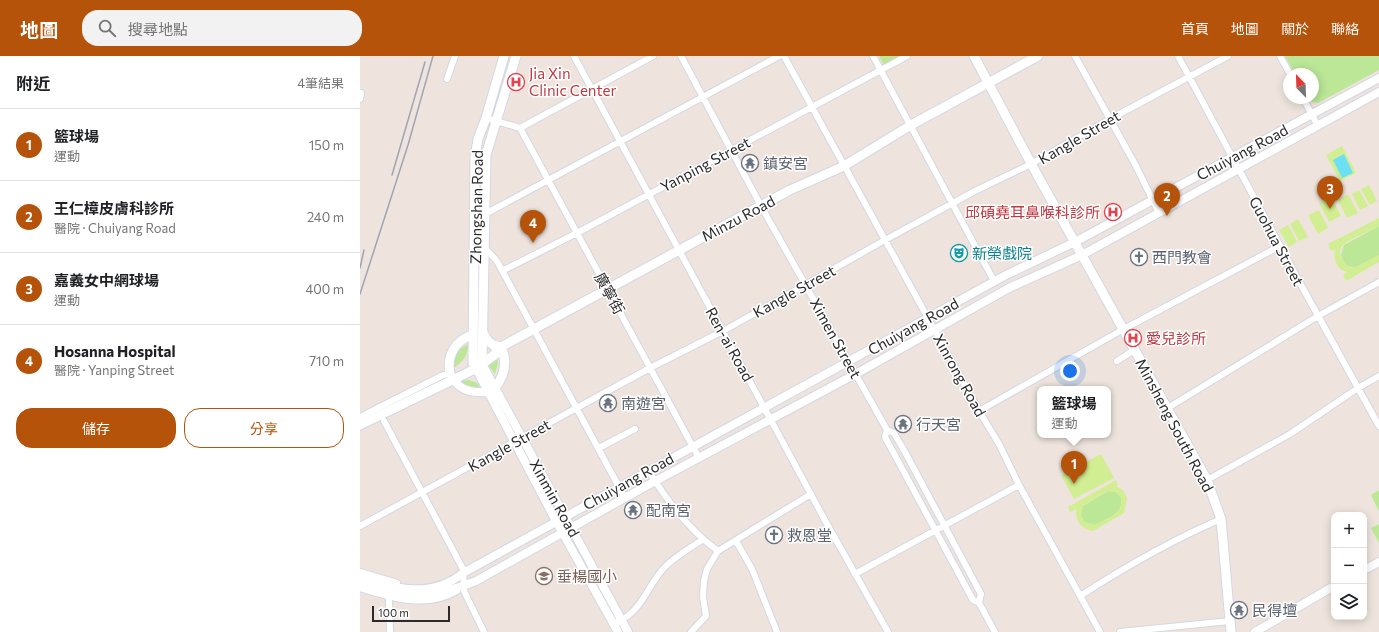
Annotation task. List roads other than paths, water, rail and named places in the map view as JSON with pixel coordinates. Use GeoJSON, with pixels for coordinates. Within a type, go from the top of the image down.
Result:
{"type":"FeatureCollection","features":[{"type":"Feature","properties":{"kind":"main road","name":"Zhongshan Road"},"geometry":{"type":"LineString","coordinates":[[478,363],[472,335],[475,246],[475,158],[478,139],[486,118],[504,56]]}},
{"type":"Feature","properties":{"kind":"main road","name":"Zhongshan Road"},"geometry":{"type":"LineString","coordinates":[[478,363],[482,331],[486,155],[516,56]]}},
{"type":"Feature","properties":{"kind":"main road","name":"Minsheng South Road"},"geometry":{"type":"LineString","coordinates":[[974,56],[1122,330],[1207,480],[1221,519],[1231,632]]}},
{"type":"Feature","properties":{"kind":"main road","name":"Minzu Road"},"geometry":{"type":"LineString","coordinates":[[446,380],[478,363],[501,347],[535,330],[679,250],[762,206],[844,166],[911,125],[1038,56]]}},
{"type":"Feature","properties":{"kind":"main road"},"geometry":{"type":"LineString","coordinates":[[475,246],[485,248]]}},
{"type":"Feature","properties":{"kind":"main road"},"geometry":{"type":"LineString","coordinates":[[482,331],[490,343],[494,346],[501,347],[505,358],[505,367],[502,378],[491,390]]}},
{"type":"Feature","properties":{"kind":"main road"},"geometry":{"type":"LineString","coordinates":[[446,380],[453,350],[462,340],[472,335]]}},
{"type":"Feature","properties":{"kind":"main road"},"geometry":{"type":"LineString","coordinates":[[360,418],[446,380]]}},
{"type":"Feature","properties":{"kind":"main road"},"geometry":{"type":"LineString","coordinates":[[360,425],[446,380]]}},
{"type":"Feature","properties":{"kind":"street"},"geometry":{"type":"LineString","coordinates":[[446,79],[455,56]]}},
{"type":"Feature","properties":{"kind":"street","name":"Ren-ai Road"},"geometry":{"type":"LineString","coordinates":[[574,56],[811,494],[888,632]]}},
{"type":"Feature","properties":{"kind":"street"},"geometry":{"type":"LineString","coordinates":[[486,118],[520,128],[652,56]]}},
{"type":"Feature","properties":{"kind":"street","name":"Ximen Street"},"geometry":{"type":"LineString","coordinates":[[681,56],[848,362],[887,430],[894,433],[981,594],[979,603]]}},
{"type":"Feature","properties":{"kind":"street"},"geometry":{"type":"LineString","coordinates":[[475,213],[485,214],[779,56]]}},
{"type":"Feature","properties":{"kind":"street","name":"Xinrong Road"},"geometry":{"type":"LineString","coordinates":[[784,56],[884,240],[979,411],[999,444],[1019,485],[1100,632]]}},
{"type":"Feature","properties":{"kind":"street"},"geometry":{"type":"LineString","coordinates":[[873,56],[994,281]]}},
{"type":"Feature","properties":{"kind":"street","name":"Yanping Street"},"geometry":{"type":"LineString","coordinates":[[502,270],[577,233],[811,106],[907,56]]}},
{"type":"Feature","properties":{"kind":"street"},"geometry":{"type":"LineString","coordinates":[[1075,56],[1159,213]]}},
{"type":"Feature","properties":{"kind":"street","name":"Guohua Street"},"geometry":{"type":"LineString","coordinates":[[1178,56],[1318,316],[1378,422]]}},
{"type":"Feature","properties":{"kind":"street","name":"Kangle Street"},"geometry":{"type":"LineString","coordinates":[[360,526],[650,368],[723,331],[884,240],[953,203],[1032,164],[1110,119],[1228,56]]}},
{"type":"Feature","properties":{"kind":"street"},"geometry":{"type":"LineString","coordinates":[[1280,56],[1287,68]]}},
{"type":"Feature","properties":{"kind":"street","name":"Chuiyang Road"},"geometry":{"type":"LineString","coordinates":[[453,586],[463,573],[564,516],[994,281],[1075,242],[1379,78]]}},
{"type":"Feature","properties":{"kind":"street","name":"Chuiyang Road"},"geometry":{"type":"LineString","coordinates":[[453,586],[464,586],[476,581],[625,498],[856,374],[1009,288],[1082,255],[1379,92]]}},
{"type":"Feature","properties":{"kind":"street"},"geometry":{"type":"LineString","coordinates":[[1306,104],[1318,126]]}},
{"type":"Feature","properties":{"kind":"street","name":"廣寧街"},"geometry":{"type":"LineString","coordinates":[[520,128],[699,458]]}},
{"type":"Feature","properties":{"kind":"street"},"geometry":{"type":"LineString","coordinates":[[979,411],[1122,330],[1280,246]]}},
{"type":"Feature","properties":{"kind":"street"},"geometry":{"type":"LineString","coordinates":[[485,248],[497,261],[625,498]]}},
{"type":"Feature","properties":{"kind":"street"},"geometry":{"type":"LineString","coordinates":[[1166,409],[1318,316],[1379,282]]}},
{"type":"Feature","properties":{"kind":"street"},"geometry":{"type":"LineString","coordinates":[[1117,361],[1134,350]]}},
{"type":"Feature","properties":{"kind":"street","name":"Xinmin Road"},"geometry":{"type":"LineString","coordinates":[[478,363],[518,440],[571,528],[628,632]]}},
{"type":"Feature","properties":{"kind":"street"},"geometry":{"type":"LineString","coordinates":[[1207,480],[1290,434],[1358,388],[1379,376]]}},
{"type":"Feature","properties":{"kind":"street"},"geometry":{"type":"LineString","coordinates":[[360,430],[446,380],[467,391],[491,390]]}},
{"type":"Feature","properties":{"kind":"street"},"geometry":{"type":"LineString","coordinates":[[384,421],[462,568],[464,591],[484,632]]}},
{"type":"Feature","properties":{"kind":"street"},"geometry":{"type":"LineString","coordinates":[[599,448],[635,429]]}},
{"type":"Feature","properties":{"kind":"street","name":"Ximen Street"},"geometry":{"type":"LineString","coordinates":[[887,430],[885,437],[973,600],[979,603],[995,632]]}},
{"type":"Feature","properties":{"kind":"street","name":"Xinmin Road"},"geometry":{"type":"LineString","coordinates":[[518,440],[562,533],[618,632]]}},
{"type":"Feature","properties":{"kind":"street"},"geometry":{"type":"LineString","coordinates":[[648,470],[677,512],[702,540],[718,551]]}},
{"type":"Feature","properties":{"kind":"street"},"geometry":{"type":"LineString","coordinates":[[855,574],[1019,485]]}},
{"type":"Feature","properties":{"kind":"street"},"geometry":{"type":"LineString","coordinates":[[691,632],[706,616],[703,597],[706,569],[718,551],[811,494]]}},
{"type":"Feature","properties":{"kind":"street"},"geometry":{"type":"LineString","coordinates":[[1080,596],[1122,569],[1194,530],[1221,519]]}},
{"type":"Feature","properties":{"kind":"street"},"geometry":{"type":"LineString","coordinates":[[613,624],[632,614],[640,605],[664,568],[702,540]]}},
{"type":"Feature","properties":{"kind":"street"},"geometry":{"type":"LineString","coordinates":[[736,541],[752,569],[777,632]]}},
{"type":"Feature","properties":{"kind":"street"},"geometry":{"type":"LineString","coordinates":[[1367,568],[1379,562]]}},
{"type":"Feature","properties":{"kind":"street"},"geometry":{"type":"LineString","coordinates":[[360,572],[408,585],[453,586]]}},
{"type":"Feature","properties":{"kind":"street"},"geometry":{"type":"LineString","coordinates":[[360,577],[408,589],[420,590],[453,586]]}},
{"type":"Feature","properties":{"kind":"street"},"geometry":{"type":"LineString","coordinates":[[360,583],[408,596],[424,596],[453,586]]}},
{"type":"Feature","properties":{"kind":"street"},"geometry":{"type":"LineString","coordinates":[[360,588],[394,598],[426,600],[453,586]]}},
{"type":"Feature","properties":{"kind":"street"},"geometry":{"type":"LineString","coordinates":[[1255,632],[1331,588]]}},
{"type":"Feature","properties":{"kind":"street"},"geometry":{"type":"LineString","coordinates":[[389,600],[390,632]]}},
{"type":"Feature","properties":{"kind":"street"},"geometry":{"type":"LineString","coordinates":[[1120,632],[1230,621]]}},
{"type":"Feature","properties":{"kind":"water"},"geometry":{"type":"Polygon","coordinates":[[[1344,154],[1353,173],[1342,178],[1333,160],[1344,154]]]}},
{"type":"Feature","properties":{"kind":"railway"},"geometry":{"type":"LineString","coordinates":[[360,294],[408,145],[433,56]]}},
{"type":"Feature","properties":{"kind":"railway"},"geometry":{"type":"LineString","coordinates":[[392,175],[425,62]]}},
{"type":"Feature","properties":{"kind":"railway"},"geometry":{"type":"LineString","coordinates":[[360,268],[364,250]]}},
{"type":"Feature","properties":{"kind":"place","name":"Jia Xin Clinic Center"},"geometry":{"type":"Point","coordinates":[516,82]}},
{"type":"Feature","properties":{"kind":"place","name":"鎮安宮"},"geometry":{"type":"Point","coordinates":[750,163]}},
{"type":"Feature","properties":{"kind":"place","name":"嘉義女中網球場"},"geometry":{"type":"Point","coordinates":[1330,209]}},
{"type":"Feature","properties":{"kind":"place","name":"邱碩堯耳鼻喉科診所"},"geometry":{"type":"Point","coordinates":[1113,212]}},
{"type":"Feature","properties":{"kind":"place","name":"王仁樟皮膚科診所"},"geometry":{"type":"Point","coordinates":[1167,216]}},
{"type":"Feature","properties":{"kind":"place","name":"Hosanna Hospital"},"geometry":{"type":"Point","coordinates":[533,243]}},
{"type":"Feature","properties":{"kind":"place","name":"新榮戲院"},"geometry":{"type":"Point","coordinates":[959,253]}},
{"type":"Feature","properties":{"kind":"place","name":"西門教會"},"geometry":{"type":"Point","coordinates":[1139,257]}},
{"type":"Feature","properties":{"kind":"place","name":"愛兒診所"},"geometry":{"type":"Point","coordinates":[1133,338]}},
{"type":"Feature","properties":{"kind":"place","name":"南遊宮"},"geometry":{"type":"Point","coordinates":[608,403]}},
{"type":"Feature","properties":{"kind":"place","name":"行天宮"},"geometry":{"type":"Point","coordinates":[903,424]}},
{"type":"Feature","properties":{"kind":"place","name":"籃球場"},"geometry":{"type":"Point","coordinates":[1074,484]}},
{"type":"Feature","properties":{"kind":"place","name":"配南宮"},"geometry":{"type":"Point","coordinates":[633,510]}},
{"type":"Feature","properties":{"kind":"place","name":"救恩堂"},"geometry":{"type":"Point","coordinates":[774,535]}},
{"type":"Feature","properties":{"kind":"place","name":"垂楊國小"},"geometry":{"type":"Point","coordinates":[544,576]}},
{"type":"Feature","properties":{"kind":"place","name":"民得壇"},"geometry":{"type":"Point","coordinates":[1239,610]}}]}
